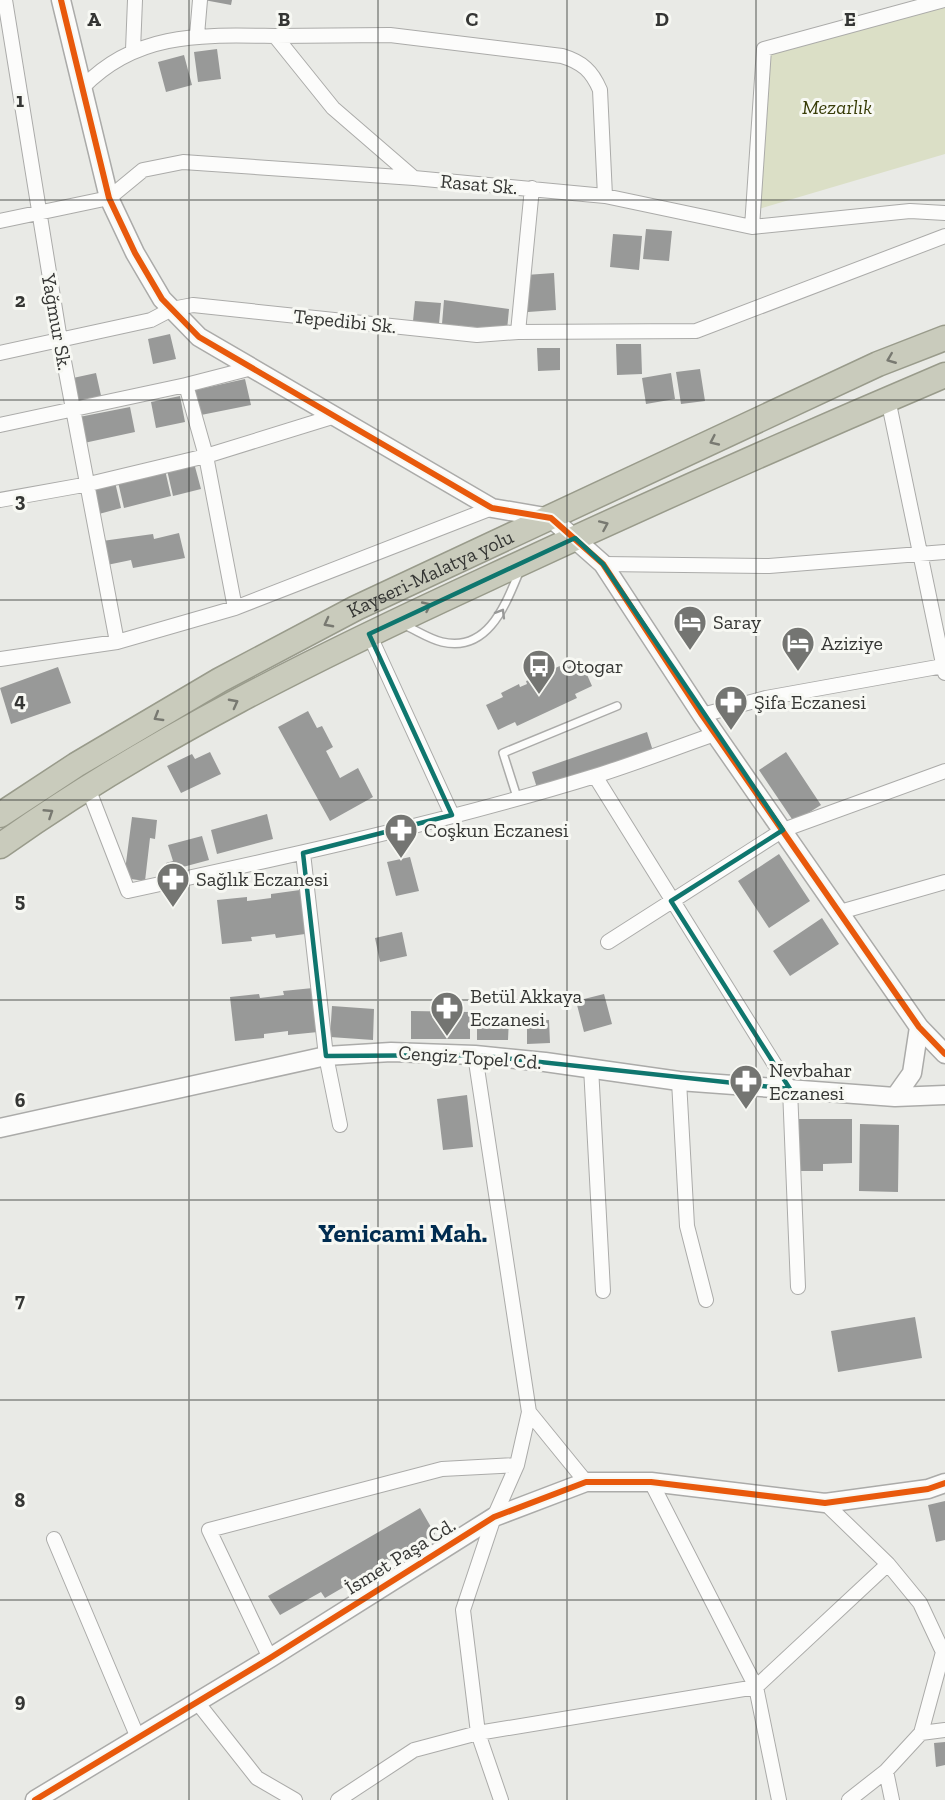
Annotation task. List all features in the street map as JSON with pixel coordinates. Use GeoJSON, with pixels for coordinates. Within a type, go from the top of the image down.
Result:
{"type":"FeatureCollection","features":[{"type":"Feature","properties":{"kind":"highway","name":"Kayseri-Malatya yolu"},"geometry":{"type":"LineString","coordinates":[[0,815],[76,765],[220,680],[356,609],[878,364],[945,338]]}},
{"type":"Feature","properties":{"kind":"highway","name":"Kayseri-Malatya yolu"},"geometry":{"type":"LineString","coordinates":[[0,846],[88,788],[227,706],[369,634],[575,538],[945,375]]}},
{"type":"Feature","properties":{"kind":"street","name":"Yağmur Sk."},"geometry":{"type":"LineString","coordinates":[[5,0],[60,340],[117,642]]}},
{"type":"Feature","properties":{"kind":"street"},"geometry":{"type":"LineString","coordinates":[[61,0],[109,198],[135,253],[162,299],[199,337],[332,417],[492,508],[551,518],[603,564],[702,715],[919,1027],[945,1054]]}},
{"type":"Feature","properties":{"kind":"street"},"geometry":{"type":"LineString","coordinates":[[133,50],[135,0]]}},
{"type":"Feature","properties":{"kind":"street"},"geometry":{"type":"LineString","coordinates":[[197,35],[200,0]]}},
{"type":"Feature","properties":{"kind":"street"},"geometry":{"type":"LineString","coordinates":[[752,227],[764,49],[944,0]]}},
{"type":"Feature","properties":{"kind":"street"},"geometry":{"type":"LineString","coordinates":[[83,87],[100,69],[133,50],[197,35],[390,35],[562,56],[575,60],[590,73],[600,90],[605,196]]}},
{"type":"Feature","properties":{"kind":"street","name":"Rasat Sk."},"geometry":{"type":"LineString","coordinates":[[274,36],[333,108],[414,178],[605,196],[752,227],[910,211],[945,213]]}},
{"type":"Feature","properties":{"kind":"street"},"geometry":{"type":"LineString","coordinates":[[0,221],[109,198],[143,170],[183,162],[414,178]]}},
{"type":"Feature","properties":{"kind":"street"},"geometry":{"type":"LineString","coordinates":[[518,332],[532,188]]}},
{"type":"Feature","properties":{"kind":"street","name":"Tepedibi Sk."},"geometry":{"type":"LineString","coordinates":[[0,353],[152,320],[172,309],[193,305],[477,335],[518,332],[696,331],[945,236]]}},
{"type":"Feature","properties":{"kind":"street"},"geometry":{"type":"LineString","coordinates":[[0,425],[186,385],[252,368]]}},
{"type":"Feature","properties":{"kind":"street"},"geometry":{"type":"LineString","coordinates":[[186,385],[206,456],[235,608]]}},
{"type":"Feature","properties":{"kind":"street"},"geometry":{"type":"LineString","coordinates":[[702,715],[766,698],[944,670],[888,399]]}},
{"type":"Feature","properties":{"kind":"street"},"geometry":{"type":"LineString","coordinates":[[0,500],[89,484],[206,456],[332,417]]}},
{"type":"Feature","properties":{"kind":"street"},"geometry":{"type":"LineString","coordinates":[[0,659],[117,642],[235,608],[492,508]]}},
{"type":"Feature","properties":{"kind":"street"},"geometry":{"type":"LineString","coordinates":[[603,564],[769,566],[945,552]]}},
{"type":"Feature","properties":{"kind":"street"},"geometry":{"type":"LineString","coordinates":[[369,634],[452,814]]}},
{"type":"Feature","properties":{"kind":"street"},"geometry":{"type":"LineString","coordinates":[[88,788],[128,891],[303,853],[517,797],[595,776],[715,734]]}},
{"type":"Feature","properties":{"kind":"street"},"geometry":{"type":"LineString","coordinates":[[608,942],[783,830],[945,771]]}},
{"type":"Feature","properties":{"kind":"street"},"geometry":{"type":"LineString","coordinates":[[595,776],[790,1089],[798,1287]]}},
{"type":"Feature","properties":{"kind":"street"},"geometry":{"type":"LineString","coordinates":[[303,853],[326,1056],[340,1125]]}},
{"type":"Feature","properties":{"kind":"street"},"geometry":{"type":"LineString","coordinates":[[840,912],[945,882]]}},
{"type":"Feature","properties":{"kind":"street"},"geometry":{"type":"LineString","coordinates":[[895,1097],[912,1073],[919,1027]]}},
{"type":"Feature","properties":{"kind":"street","name":"Cengiz Topel Cd."},"geometry":{"type":"LineString","coordinates":[[0,1128],[326,1056],[391,1052],[475,1055],[591,1067],[679,1081],[895,1097],[945,1095]]}},
{"type":"Feature","properties":{"kind":"street"},"geometry":{"type":"LineString","coordinates":[[475,1055],[529,1412],[517,1466],[494,1517],[463,1610],[478,1733],[501,1800]]}},
{"type":"Feature","properties":{"kind":"street"},"geometry":{"type":"LineString","coordinates":[[591,1067],[603,1291]]}},
{"type":"Feature","properties":{"kind":"street"},"geometry":{"type":"LineString","coordinates":[[679,1081],[687,1226],[706,1300]]}},
{"type":"Feature","properties":{"kind":"street"},"geometry":{"type":"LineString","coordinates":[[529,1412],[586,1482]]}},
{"type":"Feature","properties":{"kind":"street"},"geometry":{"type":"LineString","coordinates":[[270,1658],[209,1530],[442,1469],[517,1466]]}},
{"type":"Feature","properties":{"kind":"street","name":"İsmet Paşa Cd."},"geometry":{"type":"LineString","coordinates":[[35,1800],[270,1658],[494,1517],[586,1482],[651,1482],[825,1503],[928,1489],[945,1483]]}},
{"type":"Feature","properties":{"kind":"street"},"geometry":{"type":"LineString","coordinates":[[651,1482],[756,1687],[779,1800]]}},
{"type":"Feature","properties":{"kind":"street"},"geometry":{"type":"LineString","coordinates":[[825,1503],[888,1564],[920,1603],[944,1652],[921,1733],[886,1771],[849,1800]]}},
{"type":"Feature","properties":{"kind":"street"},"geometry":{"type":"LineString","coordinates":[[54,1539],[138,1738]]}},
{"type":"Feature","properties":{"kind":"street"},"geometry":{"type":"LineString","coordinates":[[338,1800],[414,1750],[478,1733],[756,1687],[888,1564]]}},
{"type":"Feature","properties":{"kind":"street"},"geometry":{"type":"LineString","coordinates":[[197,1702],[257,1778],[295,1800]]}},
{"type":"Feature","properties":{"kind":"street"},"geometry":{"type":"LineString","coordinates":[[921,1733],[945,1730]]}},
{"type":"Feature","properties":{"kind":"street"},"geometry":{"type":"LineString","coordinates":[[886,1771],[892,1800]]}},
{"type":"Feature","properties":{"kind":"lane"},"geometry":{"type":"LineString","coordinates":[[396,621],[443,642],[464,642],[486,633],[502,614],[523,562]]}},
{"type":"Feature","properties":{"kind":"lane"},"geometry":{"type":"LineString","coordinates":[[517,797],[503,753],[617,706]]}},
{"type":"Feature","properties":{"kind":"highlighted area"},"geometry":{"type":"Polygon","coordinates":[[[575,538],[603,564],[783,830],[671,901],[790,1089],[475,1055],[326,1056],[303,853],[452,815],[369,634],[575,538]]]}},
{"type":"Feature","properties":{"kind":"green space","name":"Mezarlık"},"geometry":{"type":"Polygon","coordinates":[[[945,0],[945,154],[752,211],[764,49],[945,0]]]}},
{"type":"Feature","properties":{"kind":"building"},"geometry":{"type":"Polygon","coordinates":[[[204,0],[232,0],[231,5],[204,0]]]}},
{"type":"Feature","properties":{"kind":"building"},"geometry":{"type":"Polygon","coordinates":[[[217,49],[221,79],[198,82],[194,52],[217,49]]]}},
{"type":"Feature","properties":{"kind":"building"},"geometry":{"type":"Polygon","coordinates":[[[184,55],[192,85],[166,92],[158,62],[184,55]]]}},
{"type":"Feature","properties":{"kind":"building"},"geometry":{"type":"Polygon","coordinates":[[[646,229],[672,231],[669,261],[643,259],[646,229]]]}},
{"type":"Feature","properties":{"kind":"building"},"geometry":{"type":"Polygon","coordinates":[[[613,234],[642,236],[639,270],[610,267],[613,234]]]}},
{"type":"Feature","properties":{"kind":"building"},"geometry":{"type":"Polygon","coordinates":[[[554,273],[556,310],[528,312],[526,275],[554,273]]]}},
{"type":"Feature","properties":{"kind":"building"},"geometry":{"type":"Polygon","coordinates":[[[444,300],[509,309],[507,330],[442,324],[444,300]]]}},
{"type":"Feature","properties":{"kind":"building"},"geometry":{"type":"Polygon","coordinates":[[[415,301],[441,303],[439,324],[413,321],[415,301]]]}},
{"type":"Feature","properties":{"kind":"building"},"geometry":{"type":"Polygon","coordinates":[[[170,334],[176,359],[153,364],[148,339],[170,334]]]}},
{"type":"Feature","properties":{"kind":"building"},"geometry":{"type":"Polygon","coordinates":[[[616,344],[641,344],[642,374],[617,375],[616,344]]]}},
{"type":"Feature","properties":{"kind":"building"},"geometry":{"type":"Polygon","coordinates":[[[537,348],[560,348],[560,370],[538,371],[537,348]]]}},
{"type":"Feature","properties":{"kind":"building"},"geometry":{"type":"Polygon","coordinates":[[[700,369],[705,401],[681,404],[676,372],[700,369]]]}},
{"type":"Feature","properties":{"kind":"building"},"geometry":{"type":"Polygon","coordinates":[[[96,373],[102,400],[79,405],[73,378],[96,373]]]}},
{"type":"Feature","properties":{"kind":"building"},"geometry":{"type":"Polygon","coordinates":[[[671,373],[675,399],[646,404],[642,378],[671,373]]]}},
{"type":"Feature","properties":{"kind":"building"},"geometry":{"type":"Polygon","coordinates":[[[245,379],[251,405],[196,416],[191,391],[245,379]]]}},
{"type":"Feature","properties":{"kind":"building"},"geometry":{"type":"Polygon","coordinates":[[[180,396],[185,422],[156,428],[151,402],[180,396]]]}},
{"type":"Feature","properties":{"kind":"building"},"geometry":{"type":"Polygon","coordinates":[[[130,407],[135,432],[84,443],[79,417],[130,407]]]}},
{"type":"Feature","properties":{"kind":"building"},"geometry":{"type":"Polygon","coordinates":[[[194,463],[201,489],[173,496],[167,470],[194,463]]]}},
{"type":"Feature","properties":{"kind":"building"},"geometry":{"type":"Polygon","coordinates":[[[165,470],[171,496],[124,508],[118,482],[165,470]]]}},
{"type":"Feature","properties":{"kind":"building"},"geometry":{"type":"Polygon","coordinates":[[[115,482],[121,508],[99,514],[93,488],[115,482]]]}},
{"type":"Feature","properties":{"kind":"building"},"geometry":{"type":"Polygon","coordinates":[[[179,533],[185,558],[133,568],[131,560],[107,565],[102,541],[153,534],[154,539],[179,533]]]}},
{"type":"Feature","properties":{"kind":"building","name":"Otogar"},"geometry":{"type":"Polygon","coordinates":[[[581,661],[592,686],[575,694],[577,698],[517,726],[515,722],[498,730],[486,705],[503,697],[501,693],[519,684],[520,687],[527,684],[526,681],[545,675],[544,673],[562,665],[564,669],[581,661]]]}},
{"type":"Feature","properties":{"kind":"building"},"geometry":{"type":"Polygon","coordinates":[[[58,667],[71,703],[11,724],[0,688],[58,667]]]}},
{"type":"Feature","properties":{"kind":"building"},"geometry":{"type":"Polygon","coordinates":[[[308,711],[317,728],[322,726],[333,747],[326,751],[340,778],[358,768],[373,797],[330,821],[278,727],[308,711]]]}},
{"type":"Feature","properties":{"kind":"building"},"geometry":{"type":"Polygon","coordinates":[[[647,732],[653,751],[538,791],[532,772],[647,732]]]}},
{"type":"Feature","properties":{"kind":"building"},"geometry":{"type":"Polygon","coordinates":[[[210,752],[221,774],[181,793],[167,766],[192,754],[195,759],[210,752]]]}},
{"type":"Feature","properties":{"kind":"building"},"geometry":{"type":"Polygon","coordinates":[[[786,752],[821,805],[794,822],[759,770],[786,752]]]}},
{"type":"Feature","properties":{"kind":"building"},"geometry":{"type":"Polygon","coordinates":[[[267,814],[273,839],[217,854],[211,830],[267,814]]]}},
{"type":"Feature","properties":{"kind":"building"},"geometry":{"type":"Polygon","coordinates":[[[132,817],[157,820],[155,839],[150,838],[145,881],[124,878],[132,817]]]}},
{"type":"Feature","properties":{"kind":"building"},"geometry":{"type":"Polygon","coordinates":[[[202,836],[209,860],[168,871],[166,863],[173,861],[168,845],[202,836]]]}},
{"type":"Feature","properties":{"kind":"building"},"geometry":{"type":"Polygon","coordinates":[[[779,854],[810,901],[769,928],[738,881],[779,854]]]}},
{"type":"Feature","properties":{"kind":"building"},"geometry":{"type":"Polygon","coordinates":[[[410,857],[419,891],[396,896],[387,862],[410,857]]]}},
{"type":"Feature","properties":{"kind":"building"},"geometry":{"type":"Polygon","coordinates":[[[300,890],[305,934],[276,938],[275,934],[251,937],[252,941],[222,944],[217,900],[247,897],[247,901],[271,898],[271,894],[300,890]]]}},
{"type":"Feature","properties":{"kind":"building"},"geometry":{"type":"Polygon","coordinates":[[[822,918],[839,944],[790,976],[773,951],[822,918]]]}},
{"type":"Feature","properties":{"kind":"building"},"geometry":{"type":"Polygon","coordinates":[[[402,932],[407,956],[380,962],[375,938],[402,932]]]}},
{"type":"Feature","properties":{"kind":"building"},"geometry":{"type":"Polygon","coordinates":[[[313,988],[318,1032],[288,1035],[288,1031],[264,1034],[264,1038],[235,1041],[230,997],[259,994],[260,998],[284,995],[283,991],[313,988]]]}},
{"type":"Feature","properties":{"kind":"building"},"geometry":{"type":"Polygon","coordinates":[[[604,994],[612,1024],[584,1032],[576,1001],[604,994]]]}},
{"type":"Feature","properties":{"kind":"building"},"geometry":{"type":"Polygon","coordinates":[[[332,1006],[374,1009],[373,1040],[330,1037],[332,1006]]]}},
{"type":"Feature","properties":{"kind":"building"},"geometry":{"type":"Polygon","coordinates":[[[411,1011],[470,1012],[470,1039],[411,1039],[411,1011]]]}},
{"type":"Feature","properties":{"kind":"building"},"geometry":{"type":"Polygon","coordinates":[[[477,1017],[509,1018],[508,1040],[477,1040],[477,1017]]]}},
{"type":"Feature","properties":{"kind":"building"},"geometry":{"type":"Polygon","coordinates":[[[527,1020],[549,1020],[550,1043],[527,1044],[527,1020]]]}},
{"type":"Feature","properties":{"kind":"building"},"geometry":{"type":"Polygon","coordinates":[[[467,1095],[473,1147],[443,1150],[437,1099],[467,1095]]]}},
{"type":"Feature","properties":{"kind":"building"},"geometry":{"type":"Polygon","coordinates":[[[797,1119],[852,1119],[852,1163],[823,1164],[823,1171],[797,1171],[797,1119]]]}},
{"type":"Feature","properties":{"kind":"building"},"geometry":{"type":"Polygon","coordinates":[[[860,1124],[899,1125],[898,1192],[859,1191],[860,1124]]]}},
{"type":"Feature","properties":{"kind":"building"},"geometry":{"type":"Polygon","coordinates":[[[915,1317],[922,1358],[838,1372],[831,1331],[915,1317]]]}},
{"type":"Feature","properties":{"kind":"building"},"geometry":{"type":"Polygon","coordinates":[[[945,1501],[945,1540],[936,1542],[928,1505],[945,1501]]]}},
{"type":"Feature","properties":{"kind":"building"},"geometry":{"type":"Polygon","coordinates":[[[420,1508],[435,1534],[325,1598],[321,1592],[280,1615],[268,1596],[420,1508]]]}},
{"type":"Feature","properties":{"kind":"building"},"geometry":{"type":"Polygon","coordinates":[[[945,1742],[945,1765],[936,1767],[934,1743],[945,1742]]]}},
{"type":"Feature","properties":{"kind":"cycle path"},"geometry":{"type":"LineString","coordinates":[[61,0],[109,198],[135,253],[162,299],[199,337],[492,508],[551,518],[603,564],[702,715],[919,1027],[945,1054]]}},
{"type":"Feature","properties":{"kind":"cycle path"},"geometry":{"type":"LineString","coordinates":[[35,1800],[270,1658],[494,1517],[586,1482],[651,1482],[825,1503],[928,1489],[945,1483]]}},
{"type":"Feature","properties":{"kind":"place","name":"Saray"},"geometry":{"type":"Point","coordinates":[690,651]}},
{"type":"Feature","properties":{"kind":"place","name":"Aziziye"},"geometry":{"type":"Point","coordinates":[798,672]}},
{"type":"Feature","properties":{"kind":"place","name":"Otogar"},"geometry":{"type":"Point","coordinates":[539,695]}},
{"type":"Feature","properties":{"kind":"place","name":"Şifa Eczanesi"},"geometry":{"type":"Point","coordinates":[731,731]}},
{"type":"Feature","properties":{"kind":"place","name":"Coşkun Eczanesi"},"geometry":{"type":"Point","coordinates":[401,859]}},
{"type":"Feature","properties":{"kind":"place","name":"Sağlık Eczanesi"},"geometry":{"type":"Point","coordinates":[173,908]}},
{"type":"Feature","properties":{"kind":"place","name":"Betül Akkaya Eczanesi"},"geometry":{"type":"Point","coordinates":[447,1037]}},
{"type":"Feature","properties":{"kind":"place","name":"Nevbahar Eczanesi"},"geometry":{"type":"Point","coordinates":[746,1110]}},
{"type":"Feature","properties":{"kind":"district","name":"Yenicami Mah."},"geometry":{"type":"Point","coordinates":[403,1233]}}]}
